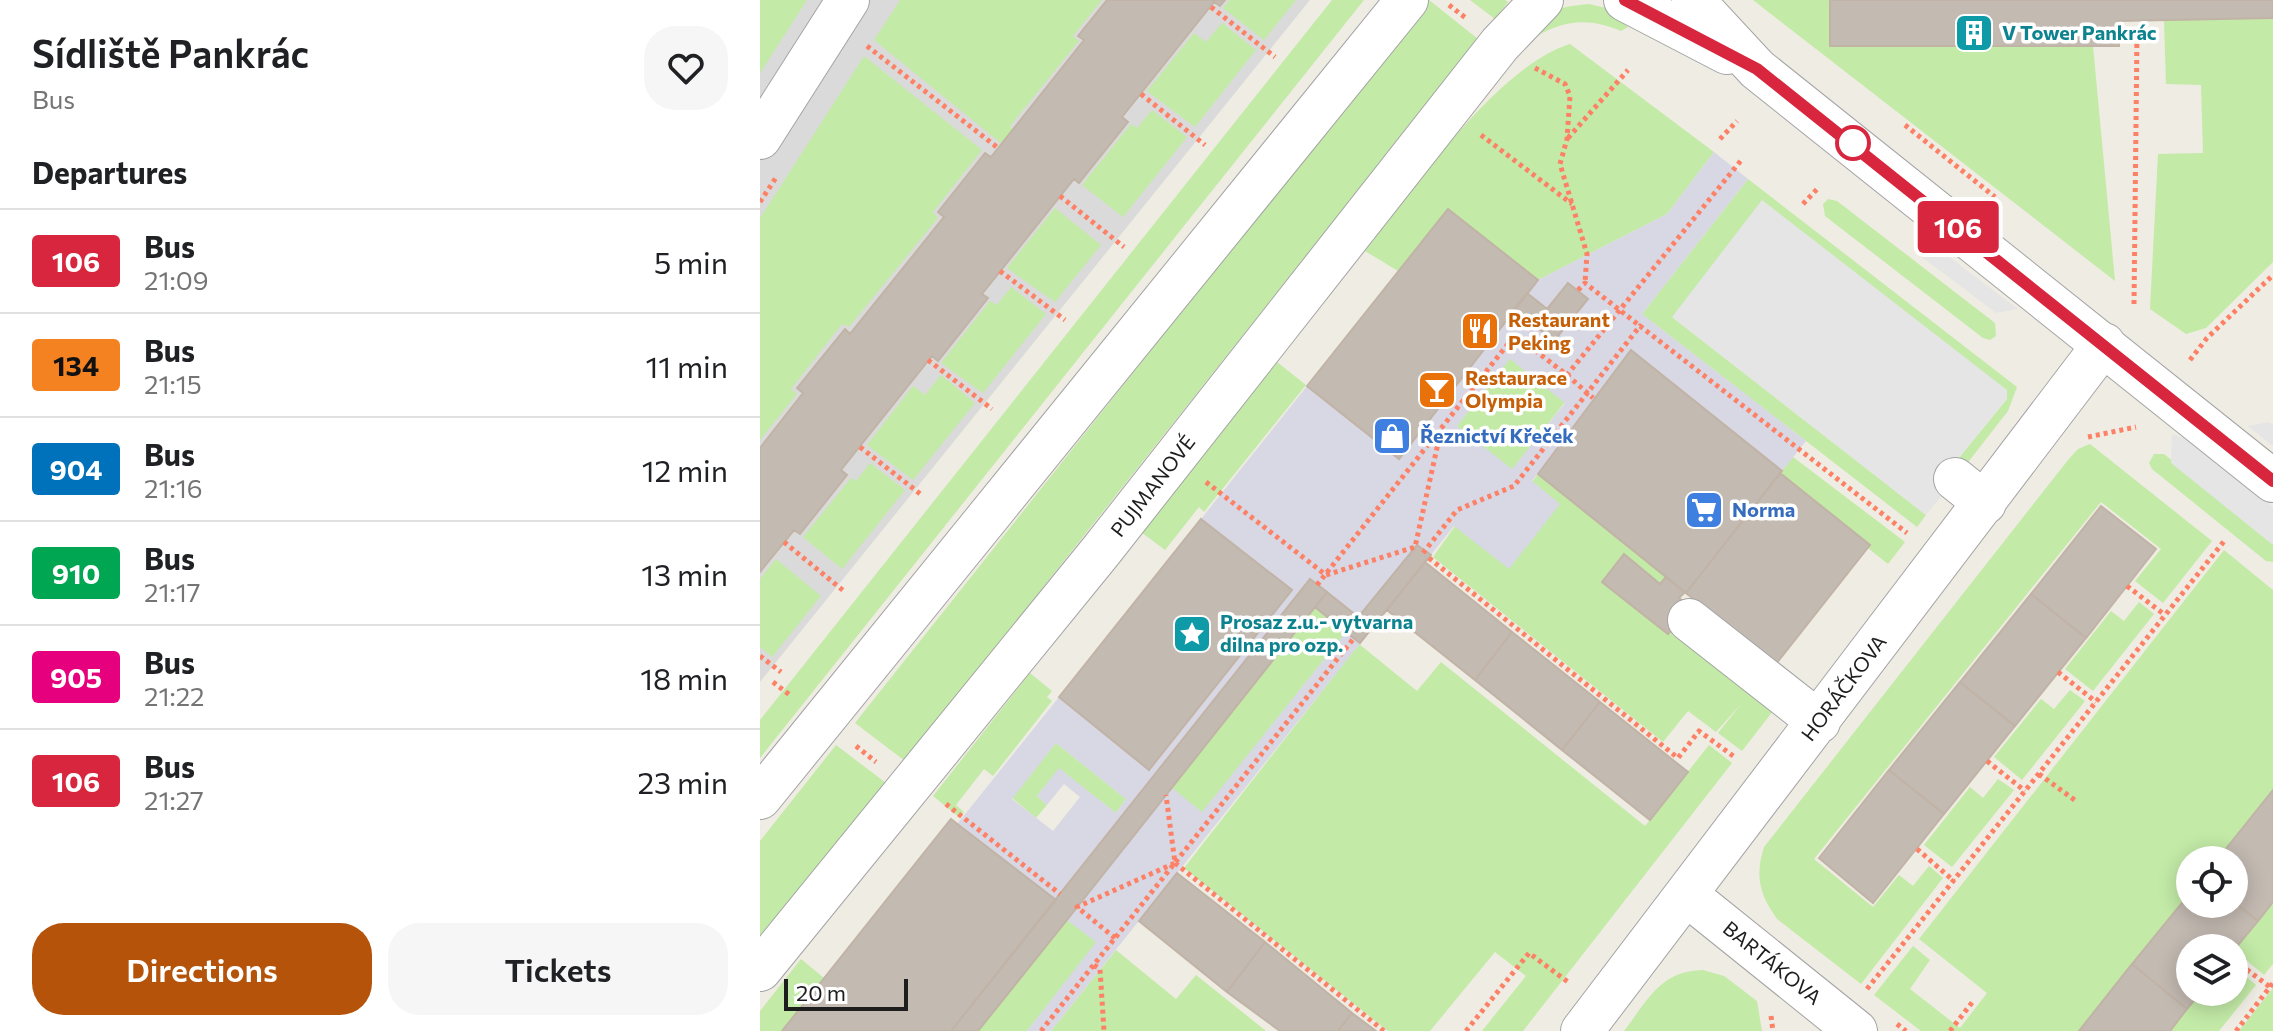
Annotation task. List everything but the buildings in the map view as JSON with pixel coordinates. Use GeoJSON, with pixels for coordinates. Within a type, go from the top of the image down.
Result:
{"type":"FeatureCollection","features":[{"type":"Feature","properties":{"kind":"street"},"geometry":{"type":"LineString","coordinates":[[760,138],[848,0]]}},
{"type":"Feature","properties":{"kind":"street"},"geometry":{"type":"LineString","coordinates":[[760,798],[1407,0]]}},
{"type":"Feature","properties":{"kind":"street","name":"PUJMANOVÉ"},"geometry":{"type":"LineString","coordinates":[[760,970],[1101,551],[1500,44],[1542,0]]}},
{"type":"Feature","properties":{"kind":"street"},"geometry":{"type":"LineString","coordinates":[[1625,0],[1757,69]]}},
{"type":"Feature","properties":{"kind":"street"},"geometry":{"type":"LineString","coordinates":[[1693,0],[1757,69],[2273,481]]}},
{"type":"Feature","properties":{"kind":"street","name":"HORÁČKOVA"},"geometry":{"type":"LineString","coordinates":[[1582,1031],[1819,722],[1970,491],[2104,344]]}},
{"type":"Feature","properties":{"kind":"street"},"geometry":{"type":"LineString","coordinates":[[1689,620],[1819,722]]}},
{"type":"Feature","properties":{"kind":"street","name":"BARTÁKOVA"},"geometry":{"type":"LineString","coordinates":[[1688,896],[1871,1017]]}},
{"type":"Feature","properties":{"kind":"path"},"geometry":{"type":"LineString","coordinates":[[1442,0],[1473,23]]}},
{"type":"Feature","properties":{"kind":"path"},"geometry":{"type":"LineString","coordinates":[[1211,7],[1275,57]]}},
{"type":"Feature","properties":{"kind":"path"},"geometry":{"type":"LineString","coordinates":[[2134,304],[2137,34]]}},
{"type":"Feature","properties":{"kind":"path"},"geometry":{"type":"LineString","coordinates":[[863,43],[998,148]]}},
{"type":"Feature","properties":{"kind":"path"},"geometry":{"type":"LineString","coordinates":[[1524,61],[1565,84],[1570,96],[1567,139],[1560,164],[1587,254],[1585,283],[1578,290]]}},
{"type":"Feature","properties":{"kind":"path"},"geometry":{"type":"LineString","coordinates":[[1567,139],[1628,70]]}},
{"type":"Feature","properties":{"kind":"path"},"geometry":{"type":"LineString","coordinates":[[1141,94],[1205,145]]}},
{"type":"Feature","properties":{"kind":"path"},"geometry":{"type":"LineString","coordinates":[[1449,110],[1572,205]]}},
{"type":"Feature","properties":{"kind":"path"},"geometry":{"type":"LineString","coordinates":[[1720,139],[1737,121]]}},
{"type":"Feature","properties":{"kind":"path"},"geometry":{"type":"LineString","coordinates":[[1905,125],[1995,197]]}},
{"type":"Feature","properties":{"kind":"path"},"geometry":{"type":"LineString","coordinates":[[1567,375],[1743,158]]}},
{"type":"Feature","properties":{"kind":"path"},"geometry":{"type":"LineString","coordinates":[[1803,204],[1819,187]]}},
{"type":"Feature","properties":{"kind":"path"},"geometry":{"type":"LineString","coordinates":[[1060,196],[1124,247]]}},
{"type":"Feature","properties":{"kind":"path"},"geometry":{"type":"LineString","coordinates":[[1000,271],[1065,320]]}},
{"type":"Feature","properties":{"kind":"path"},"geometry":{"type":"LineString","coordinates":[[2189,360],[2207,338],[2273,275]]}},
{"type":"Feature","properties":{"kind":"path"},"geometry":{"type":"LineString","coordinates":[[1585,283],[1917,541]]}},
{"type":"Feature","properties":{"kind":"path"},"geometry":{"type":"LineString","coordinates":[[1423,553],[1457,510],[1514,486],[1640,326]]}},
{"type":"Feature","properties":{"kind":"path"},"geometry":{"type":"LineString","coordinates":[[1317,585],[1515,335],[1593,398]]}},
{"type":"Feature","properties":{"kind":"path"},"geometry":{"type":"LineString","coordinates":[[928,360],[992,409]]}},
{"type":"Feature","properties":{"kind":"path"},"geometry":{"type":"LineString","coordinates":[[2085,439],[2095,433],[2138,427],[2144,417]]}},
{"type":"Feature","properties":{"kind":"path"},"geometry":{"type":"LineString","coordinates":[[1326,575],[1415,547],[1441,428]]}},
{"type":"Feature","properties":{"kind":"path"},"geometry":{"type":"LineString","coordinates":[[860,447],[923,496]]}},
{"type":"Feature","properties":{"kind":"path"},"geometry":{"type":"LineString","coordinates":[[1221,493],[1326,575]]}},
{"type":"Feature","properties":{"kind":"path"},"geometry":{"type":"LineString","coordinates":[[1906,1031],[1871,1017],[1954,881],[2225,540]]}},
{"type":"Feature","properties":{"kind":"path"},"geometry":{"type":"LineString","coordinates":[[784,542],[845,592]]}},
{"type":"Feature","properties":{"kind":"path"},"geometry":{"type":"LineString","coordinates":[[1429,558],[1678,758],[1699,731],[1743,763]]}},
{"type":"Feature","properties":{"kind":"path"},"geometry":{"type":"LineString","coordinates":[[2127,586],[2165,615]]}},
{"type":"Feature","properties":{"kind":"path"},"geometry":{"type":"LineString","coordinates":[[1041,1031],[1354,638]]}},
{"type":"Feature","properties":{"kind":"path"},"geometry":{"type":"LineString","coordinates":[[760,656],[781,672]]}},
{"type":"Feature","properties":{"kind":"path"},"geometry":{"type":"LineString","coordinates":[[2058,672],[2096,702]]}},
{"type":"Feature","properties":{"kind":"path"},"geometry":{"type":"LineString","coordinates":[[1987,761],[2025,791]]}},
{"type":"Feature","properties":{"kind":"path"},"geometry":{"type":"LineString","coordinates":[[2039,774],[2076,801]]}},
{"type":"Feature","properties":{"kind":"path"},"geometry":{"type":"LineString","coordinates":[[1166,795],[1175,863],[1384,1031]]}},
{"type":"Feature","properties":{"kind":"path"},"geometry":{"type":"LineString","coordinates":[[960,816],[1060,894]]}},
{"type":"Feature","properties":{"kind":"path"},"geometry":{"type":"LineString","coordinates":[[1917,849],[1954,881]]}},
{"type":"Feature","properties":{"kind":"path"},"geometry":{"type":"LineString","coordinates":[[1115,938],[1077,907],[1175,863]]}},
{"type":"Feature","properties":{"kind":"path"},"geometry":{"type":"LineString","coordinates":[[1466,1031],[1529,953],[1572,985]]}},
{"type":"Feature","properties":{"kind":"path"},"geometry":{"type":"LineString","coordinates":[[1094,965],[1100,969],[1104,1031]]}},
{"type":"Feature","properties":{"kind":"path"},"geometry":{"type":"LineString","coordinates":[[2236,1031],[2272,985],[2248,969]]}},
{"type":"Feature","properties":{"kind":"path"},"geometry":{"type":"LineString","coordinates":[[1768,1000],[1773,1031]]}},
{"type":"Feature","properties":{"kind":"path"},"geometry":{"type":"LineString","coordinates":[[1950,1031],[1974,1000]]}},
{"type":"Feature","properties":{"kind":"shaded area"},"geometry":{"type":"Polygon","coordinates":[[[760,0],[1310,0],[760,682],[760,0]]]}},
{"type":"Feature","properties":{"kind":"shaded area"},"geometry":{"type":"Polygon","coordinates":[[[1714,152],[1748,179],[1642,314],[1806,441],[1782,471],[1631,350],[1532,481],[1560,504],[1509,569],[1454,526],[1051,1031],[1027,1031],[1096,942],[1067,920],[978,1031],[951,1031],[1055,900],[958,823],[1059,697],[1150,770],[1292,591],[1201,519],[1307,386],[1399,459],[1538,280],[1667,214],[1714,152]],[[1568,283],[1534,325],[1554,341],[1588,299],[1568,283]],[[1510,359],[1457,426],[1512,469],[1565,403],[1510,359]],[[1315,608],[1171,787],[1202,812],[1345,633],[1315,608]],[[1056,743],[1012,799],[1053,831],[1080,797],[1064,784],[1047,805],[1037,796],[1059,768],[1116,813],[1126,799],[1056,743]]]}},
{"type":"Feature","properties":{"kind":"shaded area"},"geometry":{"type":"Polygon","coordinates":[[[1762,200],[2007,390],[2007,398],[1958,459],[1955,479],[1926,515],[1672,317],[1762,200]]]}},
{"type":"Feature","properties":{"kind":"shaded area"},"geometry":{"type":"Polygon","coordinates":[[[1932,244],[2018,309],[1996,313],[1922,257],[1932,244]]]}},
{"type":"Feature","properties":{"kind":"shaded area"},"geometry":{"type":"Polygon","coordinates":[[[2269,422],[2273,425],[2273,446],[2248,426],[2269,422]]]}},
{"type":"Feature","properties":{"kind":"shaded area"},"geometry":{"type":"Polygon","coordinates":[[[2172,434],[2193,442],[2273,507],[2273,545],[2171,463],[2172,434]]]}},
{"type":"Feature","properties":{"kind":"green space"},"geometry":{"type":"Polygon","coordinates":[[[760,0],[807,0],[760,73],[760,0]]]}},
{"type":"Feature","properties":{"kind":"green space"},"geometry":{"type":"Polygon","coordinates":[[[900,0],[1102,0],[1073,36],[1079,41],[1010,126],[1013,129],[1002,144],[874,40],[900,0]]]}},
{"type":"Feature","properties":{"kind":"green space"},"geometry":{"type":"Polygon","coordinates":[[[1230,0],[1296,0],[1264,40],[1223,8],[1230,0]]]}},
{"type":"Feature","properties":{"kind":"green space"},"geometry":{"type":"Polygon","coordinates":[[[1332,0],[1364,0],[760,758],[760,720],[1332,0]]]}},
{"type":"Feature","properties":{"kind":"green space"},"geometry":{"type":"Polygon","coordinates":[[[1429,0],[1478,39],[905,761],[855,723],[1429,0]]]}},
{"type":"Feature","properties":{"kind":"green space"},"geometry":{"type":"Polygon","coordinates":[[[1470,0],[1505,0],[1508,2],[1495,19],[1470,0]]]}},
{"type":"Feature","properties":{"kind":"green space"},"geometry":{"type":"Polygon","coordinates":[[[1753,0],[1830,0],[2093,46],[2115,281],[1753,0]]]}},
{"type":"Feature","properties":{"kind":"green space"},"geometry":{"type":"Polygon","coordinates":[[[1589,4],[1606,8],[1628,27],[1621,31],[1576,22],[1555,27],[1533,38],[1543,21],[1554,11],[1589,4]]]}},
{"type":"Feature","properties":{"kind":"green space"},"geometry":{"type":"Polygon","coordinates":[[[2273,18],[2273,262],[2206,328],[2186,334],[2150,309],[2158,154],[2203,153],[2201,85],[2166,84],[2164,20],[2273,18]]]}},
{"type":"Feature","properties":{"kind":"green space"},"geometry":{"type":"Polygon","coordinates":[[[1222,23],[1256,50],[1195,127],[1147,91],[1194,33],[1206,42],[1222,23]]]}},
{"type":"Feature","properties":{"kind":"green space"},"geometry":{"type":"Polygon","coordinates":[[[1570,44],[1714,152],[1667,214],[1538,280],[1448,209],[1398,271],[1365,251],[1458,133],[1485,104],[1542,57],[1570,44]]]}},
{"type":"Feature","properties":{"kind":"green space"},"geometry":{"type":"Polygon","coordinates":[[[864,56],[982,150],[933,212],[938,218],[849,327],[842,324],[791,389],[797,394],[760,440],[760,218],[864,56]]]}},
{"type":"Feature","properties":{"kind":"green space"},"geometry":{"type":"Polygon","coordinates":[[[1152,110],[1187,137],[1123,217],[1082,185],[1131,124],[1137,128],[1152,110]]]}},
{"type":"Feature","properties":{"kind":"green space"},"geometry":{"type":"Polygon","coordinates":[[[1748,179],[2017,387],[2008,411],[1955,479],[1958,459],[2007,399],[1672,317],[1926,515],[1917,527],[1642,314],[1748,179]]]}},
{"type":"Feature","properties":{"kind":"green space"},"geometry":{"type":"Polygon","coordinates":[[[1828,199],[1837,201],[1995,323],[1996,336],[1990,340],[1983,338],[1825,216],[1823,204],[1828,199]]]}},
{"type":"Feature","properties":{"kind":"green space"},"geometry":{"type":"Polygon","coordinates":[[[1055,208],[1101,245],[1055,302],[1007,268],[1055,208]]]}},
{"type":"Feature","properties":{"kind":"green space"},"geometry":{"type":"Polygon","coordinates":[[[1011,287],[1046,314],[983,393],[941,363],[990,301],[997,305],[1011,287]]]}},
{"type":"Feature","properties":{"kind":"green space"},"geometry":{"type":"Polygon","coordinates":[[[1510,358],[1565,402],[1512,470],[1457,426],[1510,358]]]}},
{"type":"Feature","properties":{"kind":"green space"},"geometry":{"type":"Polygon","coordinates":[[[1277,362],[1306,385],[1204,512],[1199,507],[1165,550],[1141,532],[1277,362]]]}},
{"type":"Feature","properties":{"kind":"green space"},"geometry":{"type":"Polygon","coordinates":[[[941,375],[975,403],[913,480],[867,445],[913,386],[925,395],[941,375]]]}},
{"type":"Feature","properties":{"kind":"green space"},"geometry":{"type":"Polygon","coordinates":[[[2090,444],[2212,541],[2163,603],[2135,581],[2161,549],[2101,502],[1814,859],[1873,907],[1899,875],[1913,886],[1929,866],[1943,878],[1861,984],[1777,919],[1760,884],[1764,847],[2068,460],[2078,449],[2090,444]]]}},
{"type":"Feature","properties":{"kind":"green space"},"geometry":{"type":"Polygon","coordinates":[[[2154,454],[2164,454],[2273,543],[2273,562],[2266,561],[2152,469],[2149,463],[2154,454]]]}},
{"type":"Feature","properties":{"kind":"green space"},"geometry":{"type":"Polygon","coordinates":[[[1793,457],[1905,542],[1888,564],[1868,548],[1870,545],[1780,473],[1793,457]]]}},
{"type":"Feature","properties":{"kind":"green space"},"geometry":{"type":"Polygon","coordinates":[[[870,463],[905,490],[842,569],[803,537],[851,478],[856,481],[870,463]]]}},
{"type":"Feature","properties":{"kind":"green space"},"geometry":{"type":"Polygon","coordinates":[[[1538,474],[1666,577],[1660,584],[1624,555],[1602,582],[1669,633],[1673,628],[1773,711],[1742,751],[1718,733],[1742,703],[1716,732],[1688,711],[1663,742],[1433,557],[1455,526],[1509,568],[1532,482],[1538,474]]]}},
{"type":"Feature","properties":{"kind":"green space"},"geometry":{"type":"Polygon","coordinates":[[[2224,550],[2273,590],[2273,790],[2228,846],[2176,846],[2176,910],[2079,1031],[1921,1031],[1874,995],[1913,946],[1930,960],[1910,989],[1960,1028],[1987,993],[1919,939],[2224,550]]]}},
{"type":"Feature","properties":{"kind":"green space"},"geometry":{"type":"Polygon","coordinates":[[[776,559],[821,596],[772,657],[760,647],[760,579],[776,559]]]}},
{"type":"Feature","properties":{"kind":"green space"},"geometry":{"type":"Polygon","coordinates":[[[2139,602],[2154,614],[2093,691],[2065,669],[2111,611],[2124,621],[2139,602]]]}},
{"type":"Feature","properties":{"kind":"green space"},"geometry":{"type":"Polygon","coordinates":[[[1315,607],[1346,632],[1202,813],[1171,788],[1315,607]]]}},
{"type":"Feature","properties":{"kind":"green space"},"geometry":{"type":"Polygon","coordinates":[[[1359,644],[1417,691],[1441,662],[1645,826],[1709,745],[1732,763],[1523,1031],[1482,1031],[1526,976],[1495,952],[1430,1031],[1388,1031],[1184,868],[1359,644]]]}},
{"type":"Feature","properties":{"kind":"green space"},"geometry":{"type":"Polygon","coordinates":[[[1030,673],[1052,691],[1047,697],[1052,701],[993,776],[984,769],[956,805],[964,812],[960,818],[933,796],[1030,673]]]}},
{"type":"Feature","properties":{"kind":"green space"},"geometry":{"type":"Polygon","coordinates":[[[2070,690],[2085,701],[2022,780],[1994,757],[2041,699],[2054,709],[2070,690]]]}},
{"type":"Feature","properties":{"kind":"green space"},"geometry":{"type":"Polygon","coordinates":[[[1056,743],[1126,799],[1116,813],[1059,769],[1037,796],[1047,805],[1036,818],[1012,798],[1056,743]]]}},
{"type":"Feature","properties":{"kind":"green space"},"geometry":{"type":"Polygon","coordinates":[[[836,745],[886,783],[760,942],[760,841],[836,745]]]}},
{"type":"Feature","properties":{"kind":"green space"},"geometry":{"type":"Polygon","coordinates":[[[1998,779],[2014,790],[1952,867],[1924,845],[1970,787],[1983,798],[1998,779]]]}},
{"type":"Feature","properties":{"kind":"green space"},"geometry":{"type":"Polygon","coordinates":[[[2273,902],[2273,964],[2264,975],[2248,962],[2247,934],[2273,902]]]}},
{"type":"Feature","properties":{"kind":"green space"},"geometry":{"type":"Polygon","coordinates":[[[1067,920],[1097,942],[1027,1031],[978,1031],[1067,920]]]}},
{"type":"Feature","properties":{"kind":"green space"},"geometry":{"type":"Polygon","coordinates":[[[1116,950],[1176,999],[1196,975],[1266,1031],[1051,1031],[1116,950]]]}},
{"type":"Feature","properties":{"kind":"green space"},"geometry":{"type":"Polygon","coordinates":[[[801,959],[824,978],[782,1031],[760,1031],[760,1011],[801,959]]]}},
{"type":"Feature","properties":{"kind":"green space"},"geometry":{"type":"Polygon","coordinates":[[[1703,970],[1724,976],[1757,1001],[1762,1031],[1624,1031],[1648,998],[1665,982],[1688,972],[1703,970]]]}},
{"type":"Feature","properties":{"kind":"green space"},"geometry":{"type":"Polygon","coordinates":[[[2248,978],[2256,985],[2248,995],[2248,978]]]}},
{"type":"Feature","properties":{"kind":"green space"},"geometry":{"type":"Polygon","coordinates":[[[2273,988],[2273,1031],[2239,1031],[2273,988]]]}},
{"type":"Feature","properties":{"kind":"green space"},"geometry":{"type":"Polygon","coordinates":[[[2190,1006],[2239,1006],[2219,1031],[2170,1031],[2190,1006]]]}},
{"type":"Feature","properties":{"kind":"bus line","name":"106"},"geometry":{"type":"LineString","coordinates":[[1625,0],[1757,69],[2273,481]]}},
{"type":"Feature","properties":{"kind":"place","name":"V Tower Pankrác"},"geometry":{"type":"Point","coordinates":[1974,33]}},
{"type":"Feature","properties":{"kind":"place","name":"Restaurant Peking"},"geometry":{"type":"Point","coordinates":[1480,331]}},
{"type":"Feature","properties":{"kind":"place","name":"Restaurace Olympia"},"geometry":{"type":"Point","coordinates":[1437,390]}},
{"type":"Feature","properties":{"kind":"place","name":"Řeznictví Křeček"},"geometry":{"type":"Point","coordinates":[1392,436]}},
{"type":"Feature","properties":{"kind":"place","name":"Norma"},"geometry":{"type":"Point","coordinates":[1704,510]}},
{"type":"Feature","properties":{"kind":"place","name":"Prosaz z.u.- vytvarna dilna pro ozp."},"geometry":{"type":"Point","coordinates":[1192,634]}}]}
